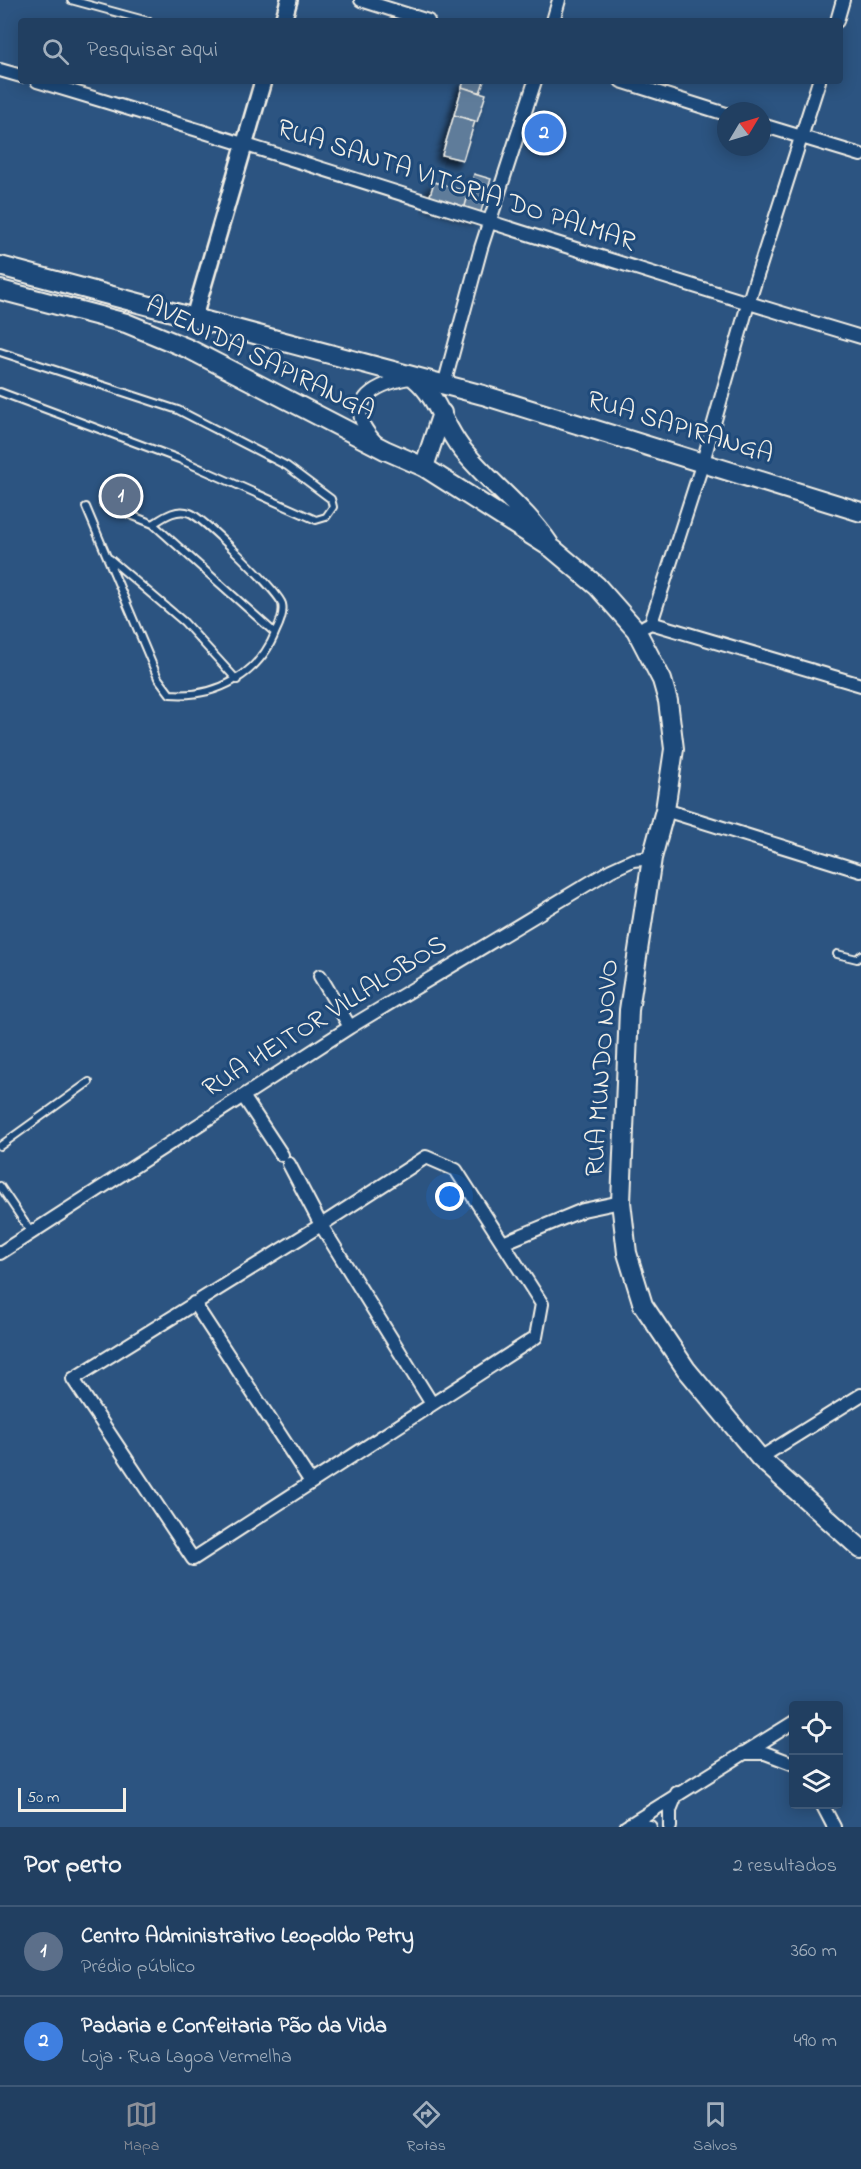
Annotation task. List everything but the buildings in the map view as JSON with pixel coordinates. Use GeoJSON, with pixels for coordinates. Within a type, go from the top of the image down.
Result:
{"type":"FeatureCollection","features":[{"type":"Feature","properties":{"kind":"main road","name":"AVENIDA SAPIRANGA"},"geometry":{"type":"LineString","coordinates":[[0,266],[413,377]]}},
{"type":"Feature","properties":{"kind":"main road","name":"AVENIDA SAPIRANGA"},"geometry":{"type":"LineString","coordinates":[[0,290],[126,323],[189,349],[385,450],[424,467]]}},
{"type":"Feature","properties":{"kind":"main road","name":"RUA SAPIRANGA"},"geometry":{"type":"LineString","coordinates":[[413,377],[483,395],[702,465],[861,512]]}},
{"type":"Feature","properties":{"kind":"main road"},"geometry":{"type":"LineString","coordinates":[[413,377],[425,387],[441,413]]}},
{"type":"Feature","properties":{"kind":"main road"},"geometry":{"type":"LineString","coordinates":[[424,467],[441,413],[461,400],[483,395]]}},
{"type":"Feature","properties":{"kind":"main road","name":"RUA MUNDO NOVO"},"geometry":{"type":"LineString","coordinates":[[441,413],[463,450],[534,521],[553,549]]}},
{"type":"Feature","properties":{"kind":"main road","name":"RUA MUNDO NOVO"},"geometry":{"type":"LineString","coordinates":[[424,467],[553,549],[643,626],[662,680],[673,728],[674,749],[664,810],[652,858],[629,1010],[621,1202],[627,1253],[643,1305],[686,1369],[760,1458],[861,1549]]}},
{"type":"Feature","properties":{"kind":"street"},"geometry":{"type":"LineString","coordinates":[[283,18],[289,0]]}},
{"type":"Feature","properties":{"kind":"street"},"geometry":{"type":"LineString","coordinates":[[362,0],[419,18]]}},
{"type":"Feature","properties":{"kind":"street"},"geometry":{"type":"LineString","coordinates":[[554,18],[559,0]]}},
{"type":"Feature","properties":{"kind":"street"},"geometry":{"type":"LineString","coordinates":[[838,18],[843,0]]}},
{"type":"Feature","properties":{"kind":"street"},"geometry":{"type":"LineString","coordinates":[[0,70],[18,75]]}},
{"type":"Feature","properties":{"kind":"street","name":"RUA SANTA VITÓRIA DO PALMAR"},"geometry":{"type":"LineString","coordinates":[[47,84],[244,143],[489,224],[861,337]]}},
{"type":"Feature","properties":{"kind":"street"},"geometry":{"type":"LineString","coordinates":[[194,317],[262,84]]}},
{"type":"Feature","properties":{"kind":"street"},"geometry":{"type":"LineString","coordinates":[[444,385],[489,224],[533,84]]}},
{"type":"Feature","properties":{"kind":"street"},"geometry":{"type":"LineString","coordinates":[[631,84],[717,111]]}},
{"type":"Feature","properties":{"kind":"street"},"geometry":{"type":"LineString","coordinates":[[818,84],[748,304],[702,465],[643,626],[861,685]]}},
{"type":"Feature","properties":{"kind":"street"},"geometry":{"type":"LineString","coordinates":[[771,128],[861,155]]}},
{"type":"Feature","properties":{"kind":"street"},"geometry":{"type":"LineString","coordinates":[[385,450],[367,433],[361,420],[362,404],[374,389],[386,382],[413,377]]}},
{"type":"Feature","properties":{"kind":"street"},"geometry":{"type":"LineString","coordinates":[[664,810],[861,872]]}},
{"type":"Feature","properties":{"kind":"street","name":"RUA HEITOR VILLALOBOS"},"geometry":{"type":"LineString","coordinates":[[0,1253],[350,1026],[611,870],[633,860],[652,858]]}},
{"type":"Feature","properties":{"kind":"street"},"geometry":{"type":"LineString","coordinates":[[320,976],[350,1026]]}},
{"type":"Feature","properties":{"kind":"street"},"geometry":{"type":"LineString","coordinates":[[243,1096],[285,1159],[321,1226],[432,1404]]}},
{"type":"Feature","properties":{"kind":"street"},"geometry":{"type":"LineString","coordinates":[[426,1157],[456,1170],[503,1244],[542,1304],[536,1337],[193,1559],[73,1379],[321,1226],[426,1157]]}},
{"type":"Feature","properties":{"kind":"street"},"geometry":{"type":"LineString","coordinates":[[503,1244],[583,1210],[621,1202]]}},
{"type":"Feature","properties":{"kind":"street"},"geometry":{"type":"LineString","coordinates":[[194,1303],[311,1482]]}},
{"type":"Feature","properties":{"kind":"street"},"geometry":{"type":"LineString","coordinates":[[760,1458],[861,1395]]}},
{"type":"Feature","properties":{"kind":"street"},"geometry":{"type":"LineString","coordinates":[[628,1826],[677,1793],[789,1725]]}},
{"type":"Feature","properties":{"kind":"street"},"geometry":{"type":"LineString","coordinates":[[743,1753],[765,1753],[789,1762]]}},
{"type":"Feature","properties":{"kind":"street"},"geometry":{"type":"LineString","coordinates":[[670,1827],[670,1810],[677,1793]]}},
{"type":"Feature","properties":{"kind":"street"},"geometry":{"type":"LineString","coordinates":[[825,1809],[834,1827]]}},
{"type":"Feature","properties":{"kind":"street"},"geometry":{"type":"LineString","coordinates":[[628,1826],[650,1827]]}},
{"type":"Feature","properties":{"kind":"lane"},"geometry":{"type":"LineString","coordinates":[[70,0],[137,18]]}},
{"type":"Feature","properties":{"kind":"lane"},"geometry":{"type":"LineString","coordinates":[[0,352],[178,410],[287,466],[331,499],[333,507],[326,517],[316,520],[179,459],[0,393]]}},
{"type":"Feature","properties":{"kind":"lane"},"geometry":{"type":"LineString","coordinates":[[104,504],[153,524],[276,633]]}},
{"type":"Feature","properties":{"kind":"lane"},"geometry":{"type":"LineString","coordinates":[[86,507],[158,678],[170,694],[193,696],[237,680],[257,665],[276,633],[282,616],[282,603],[272,590],[204,522],[189,512],[171,512],[153,524]]}},
{"type":"Feature","properties":{"kind":"lane"},"geometry":{"type":"LineString","coordinates":[[107,556],[184,622],[237,680]]}},
{"type":"Feature","properties":{"kind":"lane"},"geometry":{"type":"LineString","coordinates":[[837,954],[857,959],[861,955]]}},
{"type":"Feature","properties":{"kind":"lane"},"geometry":{"type":"LineString","coordinates":[[0,1146],[89,1082]]}},
{"type":"Feature","properties":{"kind":"lane"},"geometry":{"type":"LineString","coordinates":[[0,1186],[31,1232]]}},
{"type":"Feature","properties":{"kind":"place","name":"Padaria e Confeitaria Pão da Vida"},"geometry":{"type":"Point","coordinates":[544,133]}},
{"type":"Feature","properties":{"kind":"place","name":"Centro Administrativo Leopoldo Petry"},"geometry":{"type":"Point","coordinates":[121,496]}}]}
